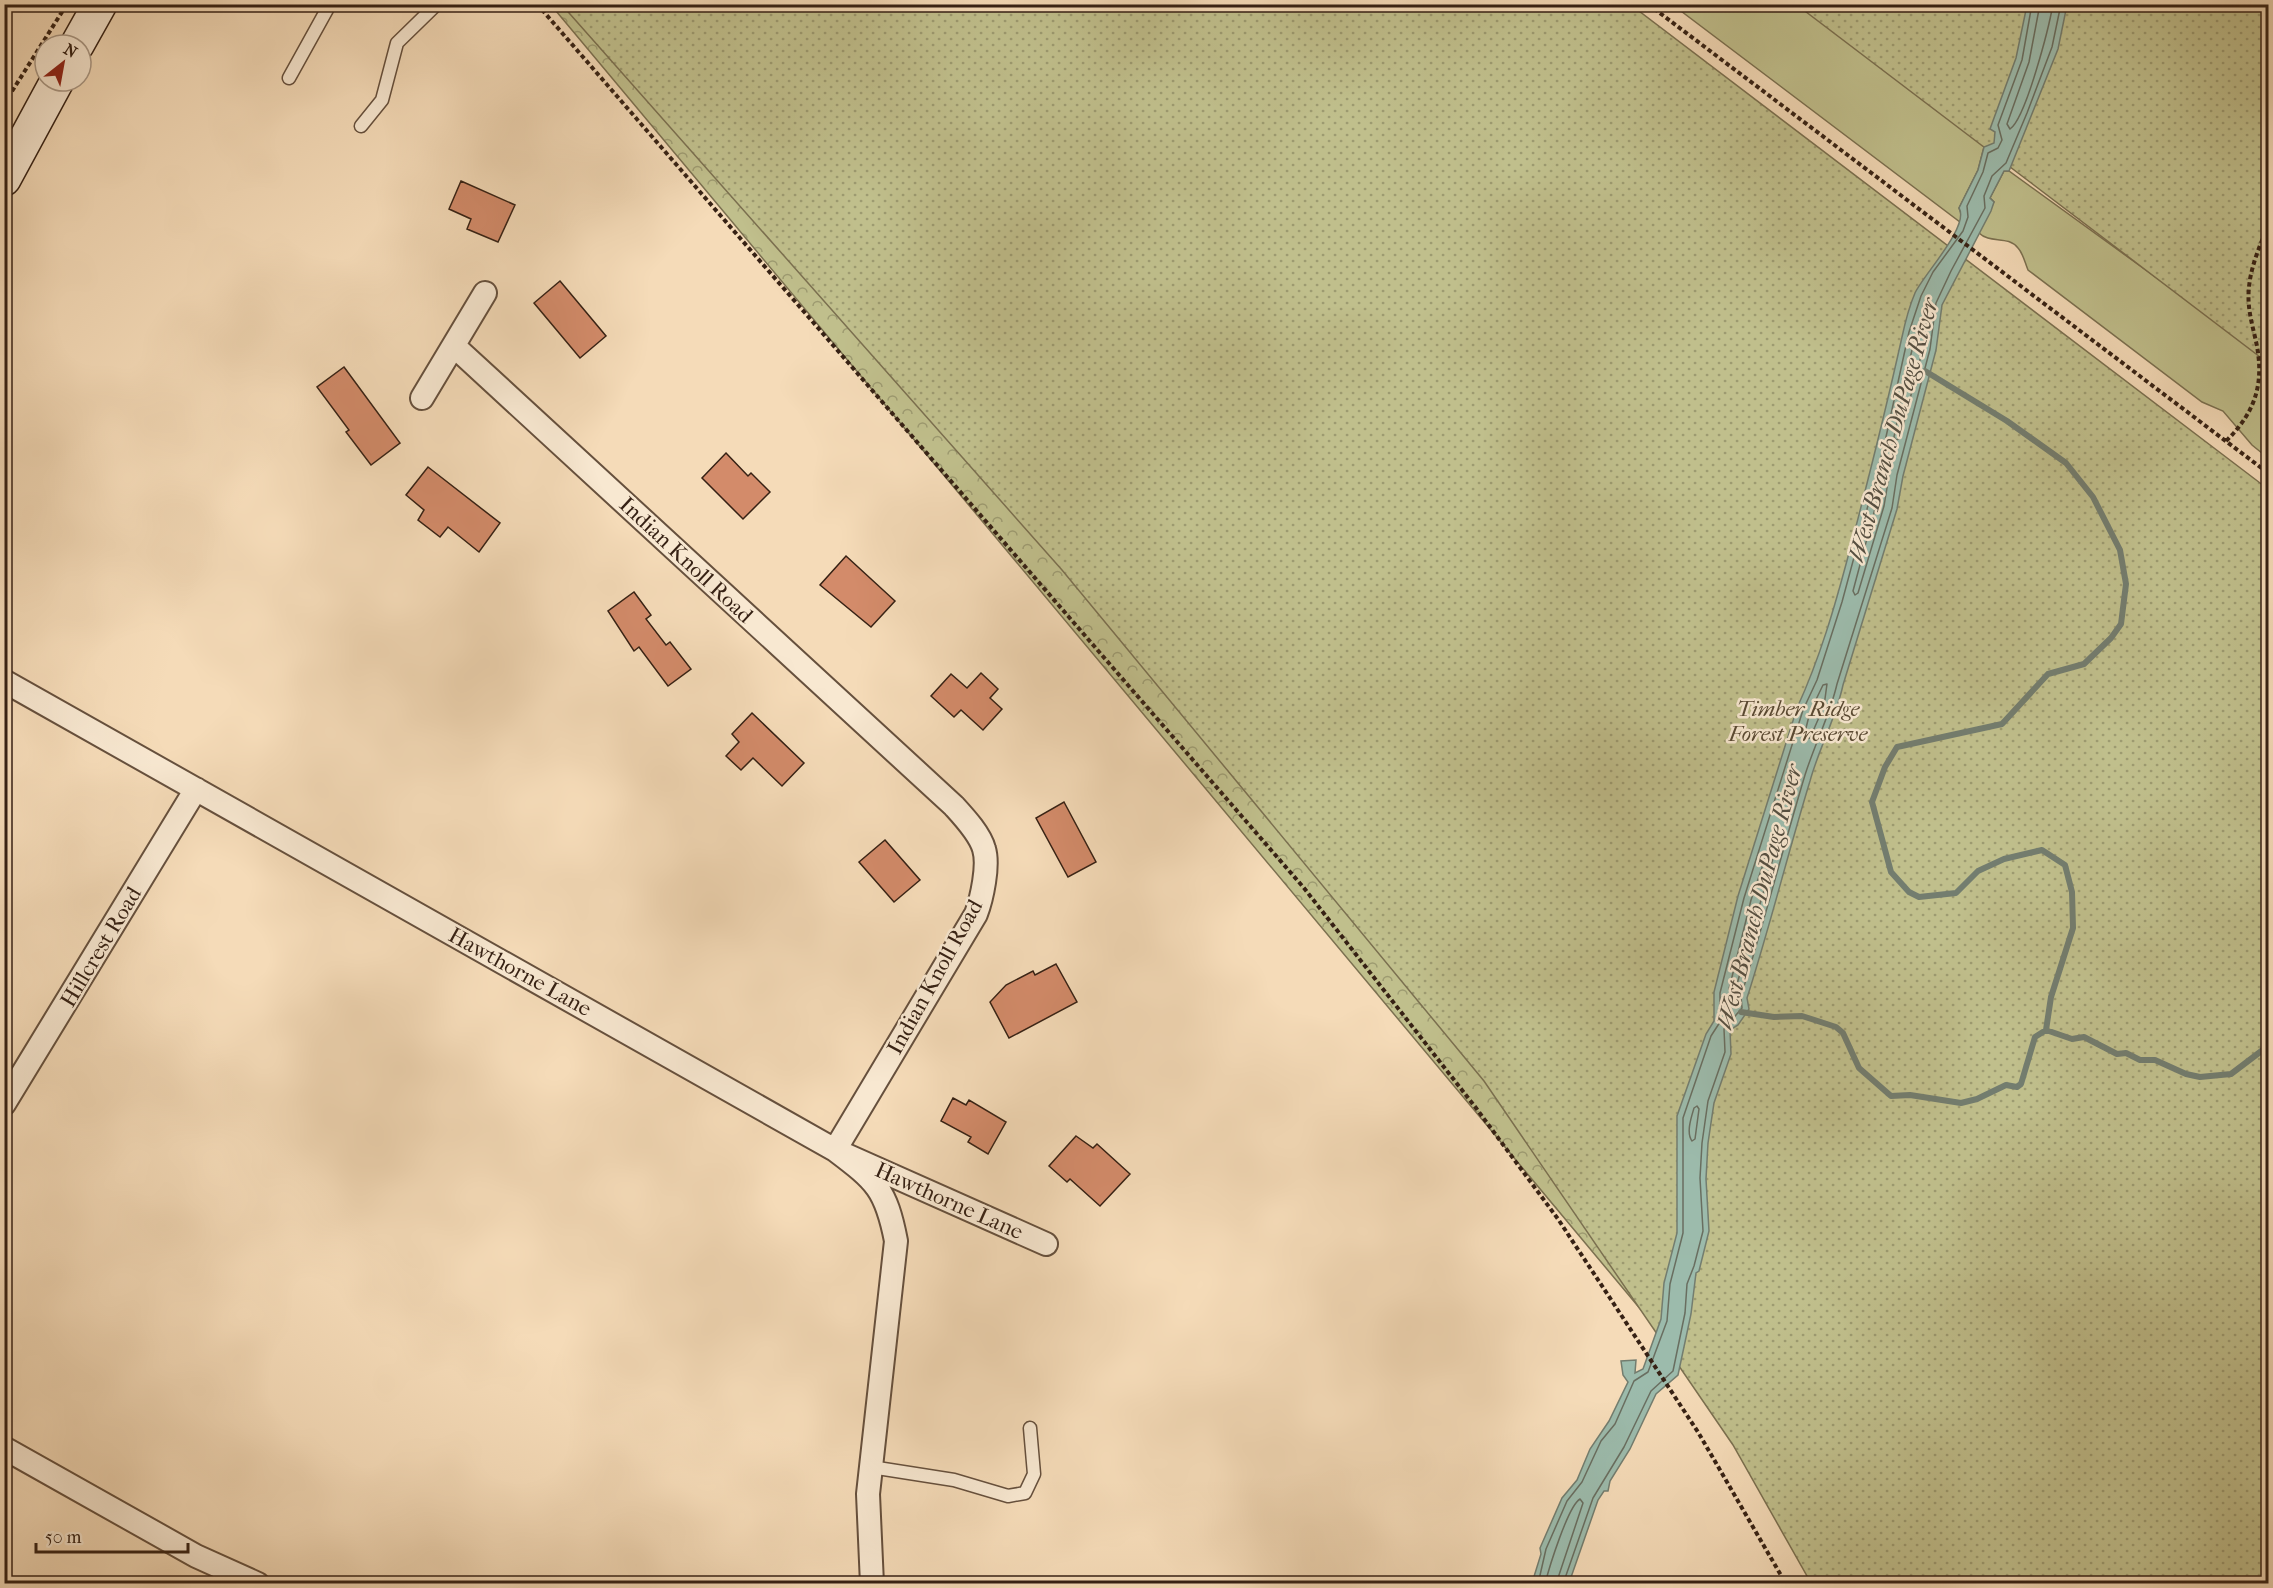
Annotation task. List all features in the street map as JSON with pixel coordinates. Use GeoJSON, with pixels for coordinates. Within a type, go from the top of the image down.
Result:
{"type":"FeatureCollection","features":[{"type":"Feature","properties":{"kind":"street"},"geometry":{"type":"LineString","coordinates":[[84,33],[100,4]]}},
{"type":"Feature","properties":{"kind":"street"},"geometry":{"type":"LineString","coordinates":[[7,168],[50,93]]}},
{"type":"Feature","properties":{"kind":"street"},"geometry":{"type":"LineString","coordinates":[[423,398],[485,293]]}},
{"type":"Feature","properties":{"kind":"street","name":"Indian Knoll Road"},"geometry":{"type":"LineString","coordinates":[[454,346],[954,806],[965,817],[984,849],[983,895],[976,914],[835,1150]]}},
{"type":"Feature","properties":{"kind":"street","name":"Hawthorne Lane"},"geometry":{"type":"LineString","coordinates":[[4,681],[835,1150],[1046,1244]]}},
{"type":"Feature","properties":{"kind":"street","name":"Hillcrest Road"},"geometry":{"type":"LineString","coordinates":[[4,1104],[196,789]]}},
{"type":"Feature","properties":{"kind":"street"},"geometry":{"type":"LineString","coordinates":[[835,1150],[870,1177],[889,1206],[896,1240],[871,1467],[868,1524],[872,1584]]}},
{"type":"Feature","properties":{"kind":"street"},"geometry":{"type":"LineString","coordinates":[[4,1448],[196,1556],[258,1584]]}},
{"type":"Feature","properties":{"kind":"lane"},"geometry":{"type":"LineString","coordinates":[[289,78],[330,4]]}},
{"type":"Feature","properties":{"kind":"lane"},"geometry":{"type":"LineString","coordinates":[[361,126],[382,100],[397,43],[437,4]]}},
{"type":"Feature","properties":{"kind":"lane"},"geometry":{"type":"LineString","coordinates":[[871,1467],[954,1480],[1008,1496],[1025,1493],[1034,1474],[1030,1428]]}},
{"type":"Feature","properties":{"kind":"path"},"geometry":{"type":"LineString","coordinates":[[4,105],[67,4]]}},
{"type":"Feature","properties":{"kind":"path"},"geometry":{"type":"LineString","coordinates":[[537,4],[1304,888],[1490,1127],[1558,1219],[1673,1394],[1786,1584]]}},
{"type":"Feature","properties":{"kind":"path"},"geometry":{"type":"LineString","coordinates":[[1648,4],[2268,473]]}},
{"type":"Feature","properties":{"kind":"path"},"geometry":{"type":"LineString","coordinates":[[2268,28],[2264,52],[2264,87],[2268,115]]}},
{"type":"Feature","properties":{"kind":"path"},"geometry":{"type":"LineString","coordinates":[[2226,441],[2239,429],[2258,391],[2260,367],[2249,313],[2249,286],[2259,248],[2268,226]]}},
{"type":"Feature","properties":{"kind":"green space"},"geometry":{"type":"Polygon","coordinates":[[[551,5],[746,5],[1427,969],[1647,1317],[551,5]]]}},
{"type":"Feature","properties":{"kind":"green space","name":"Timber Ridge Forest Preserve"},"geometry":{"type":"Polygon","coordinates":[[[562,5],[1631,5],[2268,489],[2268,1583],[1811,1583],[1733,1445],[1484,1081],[1062,570],[562,5]]]}},
{"type":"Feature","properties":{"kind":"green space"},"geometry":{"type":"Polygon","coordinates":[[[1673,5],[1800,5],[1994,143],[1984,147],[1978,170],[1959,208],[1962,216],[1960,222],[1673,5]]]}},
{"type":"Feature","properties":{"kind":"green space"},"geometry":{"type":"Polygon","coordinates":[[[1797,5],[2268,5],[2268,363],[1797,5]]]}},
{"type":"Feature","properties":{"kind":"green space"},"geometry":{"type":"Polygon","coordinates":[[[2004,171],[2009,171],[2197,307],[2268,201],[2268,458],[2252,445],[2223,411],[2202,402],[2028,270],[2021,253],[2014,244],[1988,238],[1979,233],[1994,202],[1990,198],[2004,171]]]}},
{"type":"Feature","properties":{"kind":"water","name":"West Branch DuPage River"},"geometry":{"type":"Polygon","coordinates":[[[2027,5],[2067,5],[2058,49],[2009,171],[2004,171],[1990,198],[1994,202],[1991,211],[1942,305],[1936,350],[1903,476],[1897,509],[1836,709],[1802,808],[1747,998],[1749,1009],[1738,1025],[1730,1030],[1731,1054],[1714,1103],[1708,1143],[1706,1179],[1709,1231],[1699,1271],[1696,1273],[1691,1314],[1678,1375],[1656,1394],[1630,1449],[1610,1481],[1608,1491],[1604,1491],[1598,1500],[1569,1583],[1532,1583],[1541,1554],[1540,1548],[1562,1498],[1577,1480],[1590,1449],[1609,1421],[1628,1382],[1623,1375],[1621,1361],[1636,1360],[1635,1373],[1643,1369],[1661,1319],[1664,1283],[1677,1233],[1677,1116],[1706,1034],[1714,1021],[1714,992],[1738,896],[1797,708],[1820,651],[1838,593],[1909,309],[1915,293],[1945,250],[1958,226],[1961,216],[1959,208],[1978,170],[1984,147],[1994,143],[1995,132],[1990,129],[2016,58],[2027,5]]]}},
{"type":"Feature","properties":{"kind":"building"},"geometry":{"type":"Polygon","coordinates":[[[461,181],[515,205],[498,242],[467,229],[471,219],[449,209],[461,181]]]}},
{"type":"Feature","properties":{"kind":"building"},"geometry":{"type":"Polygon","coordinates":[[[560,281],[606,336],[580,358],[534,303],[560,281]]]}},
{"type":"Feature","properties":{"kind":"building"},"geometry":{"type":"Polygon","coordinates":[[[344,367],[400,443],[371,465],[346,432],[349,430],[317,387],[344,367]]]}},
{"type":"Feature","properties":{"kind":"building"},"geometry":{"type":"Polygon","coordinates":[[[726,453],[748,476],[751,473],[770,492],[743,519],[702,478],[726,453]]]}},
{"type":"Feature","properties":{"kind":"building"},"geometry":{"type":"Polygon","coordinates":[[[428,467],[500,523],[479,552],[448,527],[440,537],[418,520],[424,510],[406,495],[428,467]]]}},
{"type":"Feature","properties":{"kind":"building"},"geometry":{"type":"Polygon","coordinates":[[[846,556],[895,601],[871,627],[820,585],[846,556]]]}},
{"type":"Feature","properties":{"kind":"building"},"geometry":{"type":"Polygon","coordinates":[[[634,592],[651,615],[646,619],[666,645],[670,642],[691,669],[668,686],[639,647],[634,651],[608,611],[634,592]]]}},
{"type":"Feature","properties":{"kind":"building"},"geometry":{"type":"Polygon","coordinates":[[[981,673],[998,689],[990,698],[1002,709],[983,730],[961,710],[954,717],[931,696],[951,674],[967,688],[981,673]]]}},
{"type":"Feature","properties":{"kind":"building"},"geometry":{"type":"Polygon","coordinates":[[[752,713],[804,763],[782,786],[753,758],[741,770],[726,756],[739,742],[732,734],[752,713]]]}},
{"type":"Feature","properties":{"kind":"building"},"geometry":{"type":"Polygon","coordinates":[[[1064,802],[1096,862],[1068,877],[1036,818],[1064,802]]]}},
{"type":"Feature","properties":{"kind":"building"},"geometry":{"type":"Polygon","coordinates":[[[885,840],[920,880],[894,902],[859,862],[885,840]]]}},
{"type":"Feature","properties":{"kind":"building"},"geometry":{"type":"Polygon","coordinates":[[[1056,964],[1077,1002],[1009,1038],[990,1002],[1006,985],[1033,971],[1035,975],[1056,964]]]}},
{"type":"Feature","properties":{"kind":"building"},"geometry":{"type":"Polygon","coordinates":[[[953,1098],[966,1105],[969,1100],[1006,1122],[988,1154],[968,1142],[971,1137],[941,1121],[953,1098]]]}},
{"type":"Feature","properties":{"kind":"building"},"geometry":{"type":"Polygon","coordinates":[[[1076,1136],[1093,1148],[1097,1144],[1130,1174],[1100,1206],[1070,1179],[1067,1182],[1049,1166],[1076,1136]]]}},
{"type":"Feature","properties":{"kind":"waterway","name":"West Branch DuPage River"},"geometry":{"type":"LineString","coordinates":[[1925,371],[2007,421],[2066,463],[2093,497],[2120,550],[2126,584],[2121,624],[2111,638],[2084,664],[2048,674],[2002,724],[1897,747],[1885,767],[1872,802],[1891,872],[1909,892],[1919,897],[1956,893],[1978,871],[2004,859],[2042,850],[2065,865],[2072,892],[2073,928],[2051,997],[2046,1030]]}},
{"type":"Feature","properties":{"kind":"waterway","name":"West Branch DuPage River"},"geometry":{"type":"LineString","coordinates":[[1741,1012],[1774,1017],[1802,1016],[1836,1027],[1843,1033],[1859,1068],[1891,1096],[1910,1095],[1961,1103],[1977,1099],[2006,1085],[2017,1087],[2021,1084],[2035,1037],[2046,1030],[2072,1039],[2084,1037],[2117,1054],[2126,1053],[2140,1060],[2155,1060],[2186,1074],[2200,1077],[2231,1074],[2268,1046]]}}]}
